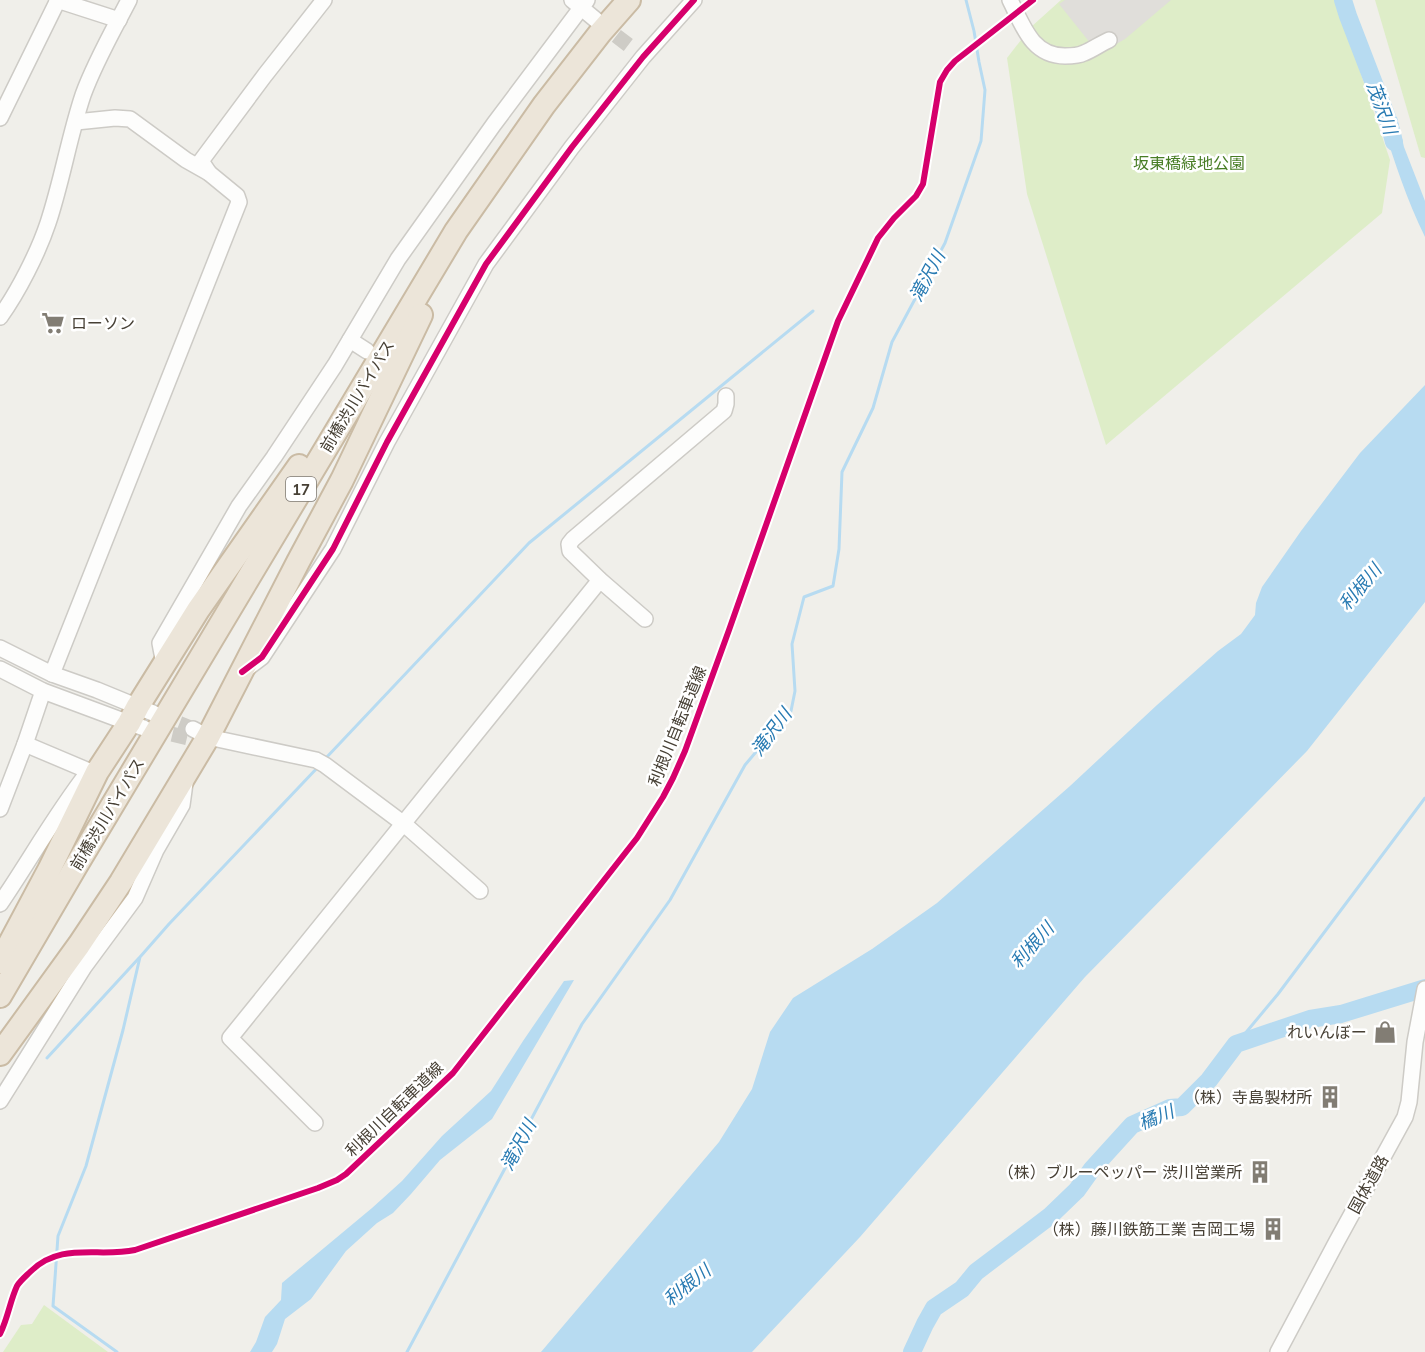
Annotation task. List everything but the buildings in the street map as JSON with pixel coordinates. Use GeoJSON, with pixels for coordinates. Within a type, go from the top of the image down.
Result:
{"type":"FeatureCollection","features":[{"type":"Feature","properties":{"kind":"highway","name":"前橋渋川バイパス"},"geometry":{"type":"LineString","coordinates":[[0,996],[441,256],[565,78],[629,0]]}},
{"type":"Feature","properties":{"kind":"highway"},"geometry":{"type":"LineString","coordinates":[[0,1054],[79,945],[121,882],[185,777],[197,735],[242,672],[342,480],[423,311],[493,179]]}},
{"type":"Feature","properties":{"kind":"highway"},"geometry":{"type":"LineString","coordinates":[[0,962],[49,870],[93,771],[141,717],[164,664],[198,610],[343,401],[414,284],[441,256]]}},
{"type":"Feature","properties":{"kind":"street"},"geometry":{"type":"LineString","coordinates":[[0,118],[58,0],[119,20]]}},
{"type":"Feature","properties":{"kind":"street"},"geometry":{"type":"LineString","coordinates":[[0,317],[27,271],[48,224],[83,95],[129,0]]}},
{"type":"Feature","properties":{"kind":"street"},"geometry":{"type":"LineString","coordinates":[[209,173],[201,161],[324,0]]}},
{"type":"Feature","properties":{"kind":"street"},"geometry":{"type":"LineString","coordinates":[[242,672],[262,657],[333,549],[387,442],[486,264],[572,147],[643,57],[694,0]]}},
{"type":"Feature","properties":{"kind":"street"},"geometry":{"type":"LineString","coordinates":[[1010,0],[1027,33],[1035,45],[1045,53],[1057,56],[1082,54],[1109,40]]}},
{"type":"Feature","properties":{"kind":"street"},"geometry":{"type":"LineString","coordinates":[[164,664],[160,643],[205,563],[239,506],[286,439],[350,340],[398,259],[579,2],[596,20]]}},
{"type":"Feature","properties":{"kind":"street"},"geometry":{"type":"LineString","coordinates":[[631,47],[643,57]]}},
{"type":"Feature","properties":{"kind":"street"},"geometry":{"type":"LineString","coordinates":[[52,674],[239,202],[237,196],[209,173],[186,160],[130,118],[76,122]]}},
{"type":"Feature","properties":{"kind":"street"},"geometry":{"type":"LineString","coordinates":[[350,340],[366,351]]}},
{"type":"Feature","properties":{"kind":"street"},"geometry":{"type":"LineString","coordinates":[[405,374],[420,383]]}},
{"type":"Feature","properties":{"kind":"street"},"geometry":{"type":"LineString","coordinates":[[645,619],[570,551],[569,544],[724,411],[726,396]]}},
{"type":"Feature","properties":{"kind":"street"},"geometry":{"type":"LineString","coordinates":[[315,1123],[230,1038],[600,580]]}},
{"type":"Feature","properties":{"kind":"street"},"geometry":{"type":"LineString","coordinates":[[0,648],[141,717]]}},
{"type":"Feature","properties":{"kind":"street"},"geometry":{"type":"LineString","coordinates":[[0,669],[43,691],[141,717]]}},
{"type":"Feature","properties":{"kind":"street"},"geometry":{"type":"LineString","coordinates":[[0,808],[43,691]]}},
{"type":"Feature","properties":{"kind":"street"},"geometry":{"type":"LineString","coordinates":[[197,735],[316,760],[404,824],[480,891]]}},
{"type":"Feature","properties":{"kind":"street"},"geometry":{"type":"LineString","coordinates":[[0,904],[67,798],[93,771],[25,744]]}},
{"type":"Feature","properties":{"kind":"street"},"geometry":{"type":"LineString","coordinates":[[0,1101],[84,967],[135,898],[156,850],[182,805],[185,777]]}},
{"type":"Feature","properties":{"kind":"street","name":"国体道路"},"geometry":{"type":"LineString","coordinates":[[1278,1352],[1405,1117],[1425,989]]}},
{"type":"Feature","properties":{"kind":"green space","name":"坂東橋緑地公園"},"geometry":{"type":"Polygon","coordinates":[[[1061,0],[1336,0],[1390,160],[1382,213],[1106,445],[1027,194],[1007,58],[1031,27],[1061,0]]]}},
{"type":"Feature","properties":{"kind":"green space"},"geometry":{"type":"Polygon","coordinates":[[[1375,0],[1425,0],[1425,158],[1421,157],[1375,0]]]}},
{"type":"Feature","properties":{"kind":"green space"},"geometry":{"type":"Polygon","coordinates":[[[44,1305],[108,1352],[3,1352],[21,1325],[32,1324],[44,1305]]]}},
{"type":"Feature","properties":{"kind":"shaded area"},"geometry":{"type":"Polygon","coordinates":[[[1065,0],[1171,0],[1125,39],[1099,54],[1059,4],[1065,0]]]}},
{"type":"Feature","properties":{"kind":"water"},"geometry":{"type":"Polygon","coordinates":[[[1397,117],[1404,147],[1425,201],[1425,237],[1401,180],[1382,122],[1397,117]]]}},
{"type":"Feature","properties":{"kind":"water","name":"利根川"},"geometry":{"type":"Polygon","coordinates":[[[1425,385],[1425,602],[1307,751],[1085,977],[860,1237],[752,1352],[541,1352],[719,1142],[752,1089],[770,1032],[793,998],[872,949],[937,903],[1218,651],[1241,634],[1255,615],[1256,603],[1262,587],[1301,531],[1360,453],[1425,385]]]}},
{"type":"Feature","properties":{"kind":"water"},"geometry":{"type":"Polygon","coordinates":[[[574,980],[492,1119],[440,1160],[393,1213],[377,1223],[346,1251],[311,1299],[285,1319],[272,1352],[250,1352],[265,1317],[281,1300],[282,1283],[402,1181],[442,1136],[491,1091],[564,981],[574,980]]]}},
{"type":"Feature","properties":{"kind":"waterway","name":"滝沢川"},"geometry":{"type":"LineString","coordinates":[[407,1352],[582,1024],[670,900],[745,765],[791,711],[795,691],[792,644],[804,597],[833,586],[839,549],[842,472],[873,408],[892,342],[945,243],[981,141],[985,90],[966,0]]}},
{"type":"Feature","properties":{"kind":"waterway","name":"茂沢川"},"geometry":{"type":"LineString","coordinates":[[1343,0],[1394,142]]}},
{"type":"Feature","properties":{"kind":"waterway"},"geometry":{"type":"LineString","coordinates":[[325,759],[529,543],[813,311]]}},
{"type":"Feature","properties":{"kind":"waterway"},"geometry":{"type":"LineString","coordinates":[[117,1352],[53,1306],[58,1236],[86,1166],[123,1030],[140,957],[319,766]]}},
{"type":"Feature","properties":{"kind":"waterway"},"geometry":{"type":"LineString","coordinates":[[1233,1048],[1278,994],[1425,798]]}},
{"type":"Feature","properties":{"kind":"waterway"},"geometry":{"type":"LineString","coordinates":[[47,1058],[139,958]]}},
{"type":"Feature","properties":{"kind":"waterway","name":"橘川"},"geometry":{"type":"LineString","coordinates":[[912,1352],[934,1308],[962,1289],[976,1272],[1050,1216],[1077,1190],[1092,1169],[1132,1125],[1170,1108],[1182,1107],[1209,1080],[1236,1044],[1310,1019],[1341,1014],[1425,988]]}},
{"type":"Feature","properties":{"kind":"tunnel"},"geometry":{"type":"LineString","coordinates":[[598,22],[631,47]]}},
{"type":"Feature","properties":{"kind":"tunnel"},"geometry":{"type":"LineString","coordinates":[[158,715],[193,729]]}},
{"type":"Feature","properties":{"kind":"tunnel"},"geometry":{"type":"LineString","coordinates":[[150,729],[188,738]]}},
{"type":"Feature","properties":{"kind":"cycle path"},"geometry":{"type":"LineString","coordinates":[[242,672],[262,657],[333,549],[387,442],[486,264],[572,147],[643,57],[694,0]]}},
{"type":"Feature","properties":{"kind":"cycle path","name":"利根川自転車道線"},"geometry":{"type":"LineString","coordinates":[[0,1334],[18,1284],[42,1262],[80,1252],[135,1250],[318,1188],[346,1174],[453,1073],[637,838],[663,797],[685,751],[838,321],[878,238],[916,196],[923,184],[940,82],[955,61],[1033,0]]}},
{"type":"Feature","properties":{"kind":"place","name":"ローソン"},"geometry":{"type":"Point","coordinates":[53,323]}},
{"type":"Feature","properties":{"kind":"place","name":"れいんぼー"},"geometry":{"type":"Point","coordinates":[1385,1032]}},
{"type":"Feature","properties":{"kind":"place","name":"（株）寺島製材所"},"geometry":{"type":"Point","coordinates":[1330,1097]}},
{"type":"Feature","properties":{"kind":"place","name":"（株）ブルーペッパー 渋川営業所"},"geometry":{"type":"Point","coordinates":[1260,1172]}},
{"type":"Feature","properties":{"kind":"place","name":"（株）藤川鉄筋工業 吉岡工場"},"geometry":{"type":"Point","coordinates":[1273,1229]}}]}
